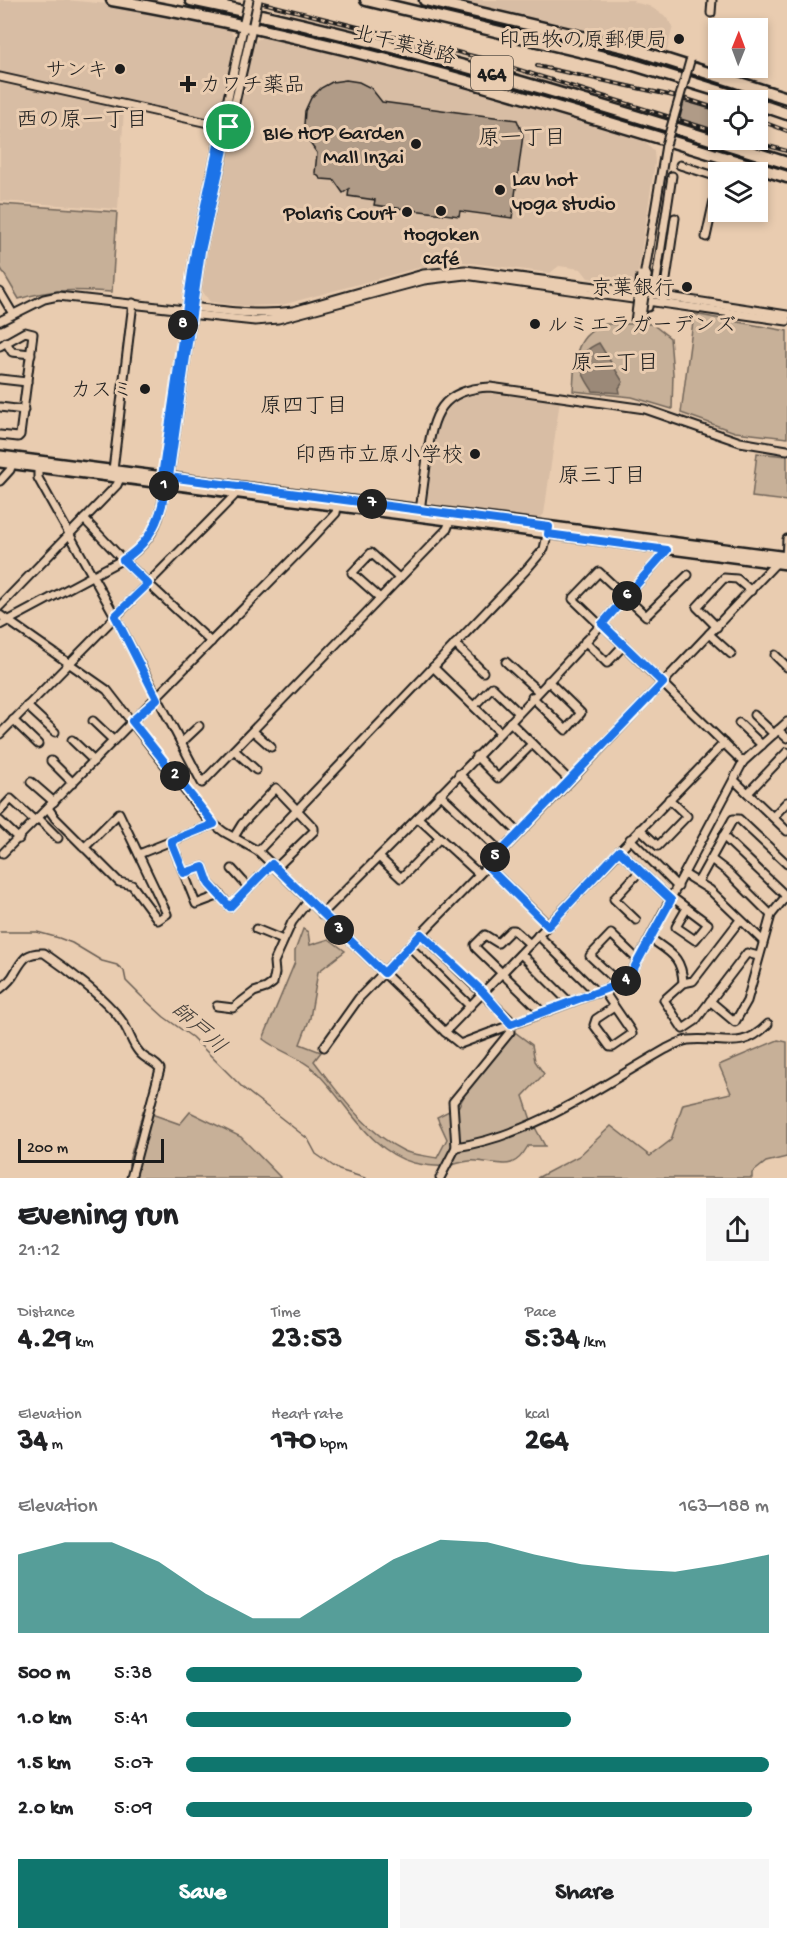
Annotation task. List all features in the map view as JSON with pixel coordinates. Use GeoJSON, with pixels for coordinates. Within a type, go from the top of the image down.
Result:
{"type":"FeatureCollection","features":[{"type":"Feature","properties":{"kind":"highway","name":"北千葉道路"},"geometry":{"type":"LineString","coordinates":[[112,0],[248,24],[437,71],[787,177]]}},
{"type":"Feature","properties":{"kind":"highway","name":"北千葉道路"},"geometry":{"type":"LineString","coordinates":[[191,0],[353,35],[466,65],[787,163]]}},
{"type":"Feature","properties":{"kind":"highway","name":"北千葉道路"},"geometry":{"type":"LineString","coordinates":[[367,0],[621,61],[715,90]]}},
{"type":"Feature","properties":{"kind":"highway"},"geometry":{"type":"LineString","coordinates":[[367,0],[401,4],[566,40],[629,48]]}},
{"type":"Feature","properties":{"kind":"highway"},"geometry":{"type":"LineString","coordinates":[[425,0],[629,48],[787,98]]}},
{"type":"Feature","properties":{"kind":"highway"},"geometry":{"type":"LineString","coordinates":[[466,65],[484,75],[571,106],[601,121]]}},
{"type":"Feature","properties":{"kind":"highway"},"geometry":{"type":"LineString","coordinates":[[768,107],[787,114]]}},
{"type":"Feature","properties":{"kind":"main road"},"geometry":{"type":"LineString","coordinates":[[0,456],[113,470],[234,493],[337,507],[420,514],[450,521],[548,530],[667,550],[784,560]]}},
{"type":"Feature","properties":{"kind":"main road"},"geometry":{"type":"LineString","coordinates":[[0,462],[120,478],[165,479],[784,560]]}},
{"type":"Feature","properties":{"kind":"street"},"geometry":{"type":"LineString","coordinates":[[0,625],[123,560],[138,549],[152,533],[159,517],[189,311],[195,251],[226,127],[248,24],[249,0]]}},
{"type":"Feature","properties":{"kind":"street"},"geometry":{"type":"LineString","coordinates":[[248,24],[258,0]]}},
{"type":"Feature","properties":{"kind":"street"},"geometry":{"type":"LineString","coordinates":[[711,13],[712,0]]}},
{"type":"Feature","properties":{"kind":"street"},"geometry":{"type":"LineString","coordinates":[[637,322],[666,146],[690,61]]}},
{"type":"Feature","properties":{"kind":"street"},"geometry":{"type":"LineString","coordinates":[[0,77],[226,127]]}},
{"type":"Feature","properties":{"kind":"street"},"geometry":{"type":"LineString","coordinates":[[680,165],[708,174]]}},
{"type":"Feature","properties":{"kind":"street"},"geometry":{"type":"LineString","coordinates":[[649,301],[656,280],[672,176]]}},
{"type":"Feature","properties":{"kind":"street"},"geometry":{"type":"LineString","coordinates":[[663,299],[675,218]]}},
{"type":"Feature","properties":{"kind":"street"},"geometry":{"type":"LineString","coordinates":[[706,237],[709,222]]}},
{"type":"Feature","properties":{"kind":"street"},"geometry":{"type":"LineString","coordinates":[[0,321],[44,299],[58,296],[189,311],[277,313],[423,274],[465,270],[487,271],[649,301],[663,299],[787,315]]}},
{"type":"Feature","properties":{"kind":"street"},"geometry":{"type":"LineString","coordinates":[[0,292],[13,314]]}},
{"type":"Feature","properties":{"kind":"street"},"geometry":{"type":"LineString","coordinates":[[663,299],[787,321]]}},
{"type":"Feature","properties":{"kind":"street"},"geometry":{"type":"LineString","coordinates":[[113,470],[133,303]]}},
{"type":"Feature","properties":{"kind":"street"},"geometry":{"type":"LineString","coordinates":[[0,435],[18,437],[20,435],[24,410],[27,382],[31,354],[33,336],[25,332],[3,344],[12,352],[31,354]]}},
{"type":"Feature","properties":{"kind":"street"},"geometry":{"type":"LineString","coordinates":[[0,378],[27,382]]}},
{"type":"Feature","properties":{"kind":"street"},"geometry":{"type":"LineString","coordinates":[[420,514],[434,419],[447,400],[473,388],[490,387],[645,409],[740,442],[787,450]]}},
{"type":"Feature","properties":{"kind":"street"},"geometry":{"type":"LineString","coordinates":[[0,406],[24,410]]}},
{"type":"Feature","properties":{"kind":"street"},"geometry":{"type":"LineString","coordinates":[[0,481],[10,470],[12,464]]}},
{"type":"Feature","properties":{"kind":"street"},"geometry":{"type":"LineString","coordinates":[[38,467],[38,478],[115,616],[202,783],[447,529],[450,521]]}},
{"type":"Feature","properties":{"kind":"street"},"geometry":{"type":"LineString","coordinates":[[0,606],[117,485],[120,478]]}},
{"type":"Feature","properties":{"kind":"street"},"geometry":{"type":"LineString","coordinates":[[0,734],[234,496],[234,493]]}},
{"type":"Feature","properties":{"kind":"street"},"geometry":{"type":"LineString","coordinates":[[3,853],[132,721],[157,699],[336,513],[337,507]]}},
{"type":"Feature","properties":{"kind":"street"},"geometry":{"type":"LineString","coordinates":[[84,519],[123,560],[212,642]]}},
{"type":"Feature","properties":{"kind":"street"},"geometry":{"type":"LineString","coordinates":[[258,851],[544,549],[548,530]]}},
{"type":"Feature","properties":{"kind":"street"},"geometry":{"type":"LineString","coordinates":[[324,1047],[359,998],[709,634],[784,560],[787,539]]}},
{"type":"Feature","properties":{"kind":"street"},"geometry":{"type":"LineString","coordinates":[[322,914],[510,722],[667,550]]}},
{"type":"Feature","properties":{"kind":"street"},"geometry":{"type":"LineString","coordinates":[[380,598],[352,573],[371,552],[399,578]]}},
{"type":"Feature","properties":{"kind":"street"},"geometry":{"type":"LineString","coordinates":[[688,575],[646,616],[599,572],[573,599],[624,645],[743,762]]}},
{"type":"Feature","properties":{"kind":"street"},"geometry":{"type":"LineString","coordinates":[[717,627],[697,607],[724,578],[737,579],[751,591]]}},
{"type":"Feature","properties":{"kind":"street"},"geometry":{"type":"LineString","coordinates":[[0,615],[107,690],[214,824],[258,851],[460,1044],[627,981],[743,762],[787,722]]}},
{"type":"Feature","properties":{"kind":"street"},"geometry":{"type":"LineString","coordinates":[[709,634],[731,654]]}},
{"type":"Feature","properties":{"kind":"street"},"geometry":{"type":"LineString","coordinates":[[585,641],[607,663],[624,645]]}},
{"type":"Feature","properties":{"kind":"street"},"geometry":{"type":"LineString","coordinates":[[455,644],[483,672]]}},
{"type":"Feature","properties":{"kind":"street"},"geometry":{"type":"LineString","coordinates":[[776,655],[787,667]]}},
{"type":"Feature","properties":{"kind":"street"},"geometry":{"type":"LineString","coordinates":[[506,662],[566,730],[581,713],[548,681]]}},
{"type":"Feature","properties":{"kind":"street"},"geometry":{"type":"LineString","coordinates":[[433,668],[500,732]]}},
{"type":"Feature","properties":{"kind":"street"},"geometry":{"type":"LineString","coordinates":[[474,706],[492,687],[518,712]]}},
{"type":"Feature","properties":{"kind":"street"},"geometry":{"type":"LineString","coordinates":[[27,706],[55,732]]}},
{"type":"Feature","properties":{"kind":"street"},"geometry":{"type":"LineString","coordinates":[[754,715],[787,738]]}},
{"type":"Feature","properties":{"kind":"street"},"geometry":{"type":"LineString","coordinates":[[14,720],[38,744]]}},
{"type":"Feature","properties":{"kind":"street"},"geometry":{"type":"LineString","coordinates":[[93,721],[113,740]]}},
{"type":"Feature","properties":{"kind":"street"},"geometry":{"type":"LineString","coordinates":[[510,722],[570,781]]}},
{"type":"Feature","properties":{"kind":"street"},"geometry":{"type":"LineString","coordinates":[[739,723],[762,745]]}},
{"type":"Feature","properties":{"kind":"street"},"geometry":{"type":"LineString","coordinates":[[181,743],[199,726]]}},
{"type":"Feature","properties":{"kind":"street"},"geometry":{"type":"LineString","coordinates":[[253,730],[271,747]]}},
{"type":"Feature","properties":{"kind":"street"},"geometry":{"type":"LineString","coordinates":[[72,740],[94,760]]}},
{"type":"Feature","properties":{"kind":"street"},"geometry":{"type":"LineString","coordinates":[[445,1032],[724,743]]}},
{"type":"Feature","properties":{"kind":"street"},"geometry":{"type":"LineString","coordinates":[[476,756],[498,778],[532,744]]}},
{"type":"Feature","properties":{"kind":"street"},"geometry":{"type":"LineString","coordinates":[[234,750],[256,770]]}},
{"type":"Feature","properties":{"kind":"street"},"geometry":{"type":"LineString","coordinates":[[748,793],[787,752]]}},
{"type":"Feature","properties":{"kind":"street"},"geometry":{"type":"LineString","coordinates":[[51,761],[73,783]]}},
{"type":"Feature","properties":{"kind":"street"},"geometry":{"type":"LineString","coordinates":[[459,774],[519,833]]}},
{"type":"Feature","properties":{"kind":"street"},"geometry":{"type":"LineString","coordinates":[[734,780],[787,831]]}},
{"type":"Feature","properties":{"kind":"street"},"geometry":{"type":"LineString","coordinates":[[31,782],[51,805],[55,818],[84,848],[119,882],[132,885],[158,920],[167,914],[119,813],[84,848]]}},
{"type":"Feature","properties":{"kind":"street"},"geometry":{"type":"LineString","coordinates":[[184,873],[203,867],[209,884],[230,907],[314,831],[314,828],[276,788],[242,824],[234,837]]}},
{"type":"Feature","properties":{"kind":"street"},"geometry":{"type":"LineString","coordinates":[[440,794],[501,852]]}},
{"type":"Feature","properties":{"kind":"street"},"geometry":{"type":"LineString","coordinates":[[0,811],[11,799],[58,838]]}},
{"type":"Feature","properties":{"kind":"street"},"geometry":{"type":"LineString","coordinates":[[640,829],[658,846],[687,816],[669,799]]}},
{"type":"Feature","properties":{"kind":"street"},"geometry":{"type":"LineString","coordinates":[[773,817],[787,801]]}},
{"type":"Feature","properties":{"kind":"street"},"geometry":{"type":"LineString","coordinates":[[418,818],[479,874]]}},
{"type":"Feature","properties":{"kind":"street"},"geometry":{"type":"LineString","coordinates":[[698,882],[733,819],[739,819],[787,864]]}},
{"type":"Feature","properties":{"kind":"street"},"geometry":{"type":"LineString","coordinates":[[0,821],[19,839]]}},
{"type":"Feature","properties":{"kind":"street"},"geometry":{"type":"LineString","coordinates":[[139,854],[214,824]]}},
{"type":"Feature","properties":{"kind":"street"},"geometry":{"type":"LineString","coordinates":[[710,1001],[735,1022],[747,1000],[771,915],[786,895],[723,836]]}},
{"type":"Feature","properties":{"kind":"street"},"geometry":{"type":"LineString","coordinates":[[379,857],[401,878],[440,838]]}},
{"type":"Feature","properties":{"kind":"street"},"geometry":{"type":"LineString","coordinates":[[630,839],[678,887]]}},
{"type":"Feature","properties":{"kind":"street"},"geometry":{"type":"LineString","coordinates":[[171,841],[196,904],[220,895]]}},
{"type":"Feature","properties":{"kind":"street"},"geometry":{"type":"LineString","coordinates":[[619,851],[672,898],[687,908],[708,924],[695,940],[676,927],[687,908]]}},
{"type":"Feature","properties":{"kind":"street"},"geometry":{"type":"LineString","coordinates":[[711,859],[728,872],[771,915]]}},
{"type":"Feature","properties":{"kind":"street"},"geometry":{"type":"LineString","coordinates":[[487,866],[548,926]]}},
{"type":"Feature","properties":{"kind":"street"},"geometry":{"type":"LineString","coordinates":[[232,869],[249,888]]}},
{"type":"Feature","properties":{"kind":"street"},"geometry":{"type":"LineString","coordinates":[[636,920],[614,899],[640,871]]}},
{"type":"Feature","properties":{"kind":"street"},"geometry":{"type":"LineString","coordinates":[[684,874],[698,882],[762,941]]}},
{"type":"Feature","properties":{"kind":"street"},"geometry":{"type":"LineString","coordinates":[[217,1006],[233,1008],[254,992],[273,983],[274,962],[283,940],[292,922],[309,900]]}},
{"type":"Feature","properties":{"kind":"street"},"geometry":{"type":"LineString","coordinates":[[741,920],[693,981],[683,983],[664,1000],[683,1029],[695,1021],[747,953],[758,956]]}},
{"type":"Feature","properties":{"kind":"street"},"geometry":{"type":"LineString","coordinates":[[256,929],[283,940]]}},
{"type":"Feature","properties":{"kind":"street"},"geometry":{"type":"LineString","coordinates":[[530,944],[511,930],[498,943],[485,936],[476,948],[543,1013]]}},
{"type":"Feature","properties":{"kind":"street"},"geometry":{"type":"LineString","coordinates":[[421,934],[483,992],[511,1024],[510,1032],[453,1101],[456,1147],[440,1178]]}},
{"type":"Feature","properties":{"kind":"street"},"geometry":{"type":"LineString","coordinates":[[620,984],[590,956],[611,934],[638,960]]}},
{"type":"Feature","properties":{"kind":"street"},"geometry":{"type":"LineString","coordinates":[[538,935],[600,991],[614,1007],[632,1034],[610,1047],[594,1025],[596,1019],[614,1007]]}},
{"type":"Feature","properties":{"kind":"street"},"geometry":{"type":"LineString","coordinates":[[650,938],[673,954],[682,967],[683,983]]}},
{"type":"Feature","properties":{"kind":"street"},"geometry":{"type":"LineString","coordinates":[[409,946],[470,1006]]}},
{"type":"Feature","properties":{"kind":"street"},"geometry":{"type":"LineString","coordinates":[[0,989],[14,975],[26,955],[35,952],[44,953],[108,1006],[121,1020],[134,1046],[142,1056],[157,1064],[160,1069],[131,1178]]}},
{"type":"Feature","properties":{"kind":"street"},"geometry":{"type":"LineString","coordinates":[[521,954],[569,1002]]}},
{"type":"Feature","properties":{"kind":"street"},"geometry":{"type":"LineString","coordinates":[[456,1147],[503,1136],[536,1124],[666,1049],[686,1040],[744,1041],[755,1036],[768,1024]]}},
{"type":"Feature","properties":{"kind":"shaded area"},"geometry":{"type":"Polygon","coordinates":[[[0,0],[66,0],[108,4],[229,28],[235,38],[219,112],[209,118],[0,72],[0,0]]]}},
{"type":"Feature","properties":{"kind":"shaded area"},"geometry":{"type":"Polygon","coordinates":[[[439,0],[634,0],[633,2],[649,6],[664,15],[673,26],[666,54],[582,31],[511,18],[439,0]]]}},
{"type":"Feature","properties":{"kind":"shaded area"},"geometry":{"type":"Polygon","coordinates":[[[264,36],[451,82],[645,141],[654,151],[655,163],[636,286],[588,278],[581,269],[559,266],[550,273],[463,262],[421,267],[282,305],[245,306],[210,302],[201,289],[211,231],[253,42],[264,36]]]}},
{"type":"Feature","properties":{"kind":"shaded area"},"geometry":{"type":"Polygon","coordinates":[[[0,81],[124,109],[118,209],[0,201],[0,81]]]}},
{"type":"Feature","properties":{"kind":"shaded area"},"geometry":{"type":"Polygon","coordinates":[[[0,204],[117,212],[112,292],[54,291],[19,299],[0,267],[0,204]]]}},
{"type":"Feature","properties":{"kind":"shaded area"},"geometry":{"type":"Polygon","coordinates":[[[694,314],[787,331],[787,438],[735,432],[681,413],[694,314]]]}},
{"type":"Feature","properties":{"kind":"shaded area"},"geometry":{"type":"Polygon","coordinates":[[[606,324],[652,324],[670,338],[673,374],[672,409],[632,397],[573,391],[578,350],[587,335],[606,324]]]}},
{"type":"Feature","properties":{"kind":"shaded area"},"geometry":{"type":"Polygon","coordinates":[[[599,343],[623,382],[619,388],[620,393],[593,391],[584,377],[582,358],[590,348],[599,343]]]}},
{"type":"Feature","properties":{"kind":"shaded area"},"geometry":{"type":"Polygon","coordinates":[[[474,392],[560,400],[544,514],[538,520],[437,507],[428,501],[426,495],[436,425],[453,403],[474,392]]]}},
{"type":"Feature","properties":{"kind":"shaded area"},"geometry":{"type":"Polygon","coordinates":[[[757,453],[787,456],[787,501],[752,497],[757,453]]]}},
{"type":"Feature","properties":{"kind":"shaded area"},"geometry":{"type":"Polygon","coordinates":[[[303,929],[308,932],[310,945],[329,939],[345,951],[318,972],[310,1018],[300,1044],[321,1052],[314,1061],[354,1112],[377,1134],[404,1151],[437,1158],[447,1139],[437,1117],[459,1106],[486,1053],[516,1033],[532,1045],[535,1061],[544,1074],[523,1096],[531,1120],[545,1146],[528,1146],[523,1154],[512,1163],[465,1161],[446,1166],[414,1163],[384,1148],[359,1123],[314,1070],[263,1039],[295,962],[295,951],[303,929]]]}},
{"type":"Feature","properties":{"kind":"shaded area"},"geometry":{"type":"Polygon","coordinates":[[[778,1040],[787,1042],[787,1157],[766,1162],[752,1173],[752,1178],[537,1178],[579,1156],[611,1126],[650,1156],[671,1140],[683,1104],[731,1093],[719,1065],[778,1040]]]}},
{"type":"Feature","properties":{"kind":"shaded area"},"geometry":{"type":"Polygon","coordinates":[[[143,1111],[180,1124],[190,1112],[241,1137],[281,1178],[129,1178],[129,1161],[143,1111]]]}},
{"type":"Feature","properties":{"kind":"building","name":"BIG HOP Garden Mall Inzai"},"geometry":{"type":"Polygon","coordinates":[[[346,80],[359,82],[371,88],[382,102],[517,120],[523,135],[512,218],[460,211],[459,216],[374,205],[375,200],[348,196],[349,189],[343,193],[334,180],[321,179],[315,173],[317,153],[307,139],[304,125],[305,111],[311,98],[321,88],[332,82],[346,80]]]}},
{"type":"Feature","properties":{"kind":"building"},"geometry":{"type":"Polygon","coordinates":[[[684,101],[708,108],[708,131],[679,121],[684,101]]]}},
{"type":"Feature","properties":{"kind":"waterway","name":"師戸川"},"geometry":{"type":"LineString","coordinates":[[0,932],[37,932],[59,938],[102,961],[117,965],[124,971],[126,981],[141,996],[164,1017],[192,1037],[243,1088],[308,1139],[316,1154],[339,1170],[365,1178]]}},
{"type":"Feature","properties":{"kind":"railway"},"geometry":{"type":"LineString","coordinates":[[251,0],[485,59],[708,129]]}},
{"type":"Feature","properties":{"kind":"railway"},"geometry":{"type":"LineString","coordinates":[[537,66],[687,99],[708,106]]}},
{"type":"Feature","properties":{"kind":"railway"},"geometry":{"type":"LineString","coordinates":[[768,124],[787,131]]}},
{"type":"Feature","properties":{"kind":"railway"},"geometry":{"type":"LineString","coordinates":[[768,146],[787,151]]}},
{"type":"Feature","properties":{"kind":"place","name":"印西牧の原郵便局"},"geometry":{"type":"Point","coordinates":[679,39]}},
{"type":"Feature","properties":{"kind":"place","name":"サンキ"},"geometry":{"type":"Point","coordinates":[120,69]}},
{"type":"Feature","properties":{"kind":"place","name":"カワチ薬品"},"geometry":{"type":"Point","coordinates":[188,84]}},
{"type":"Feature","properties":{"kind":"place","name":"BIG HOP Garden Mall Inzai"},"geometry":{"type":"Point","coordinates":[416,144]}},
{"type":"Feature","properties":{"kind":"place","name":"Lav hot yoga studio"},"geometry":{"type":"Point","coordinates":[500,190]}},
{"type":"Feature","properties":{"kind":"place","name":"Hogoken café"},"geometry":{"type":"Point","coordinates":[441,211]}},
{"type":"Feature","properties":{"kind":"place","name":"Polaris Court"},"geometry":{"type":"Point","coordinates":[407,212]}},
{"type":"Feature","properties":{"kind":"place","name":"京葉銀行"},"geometry":{"type":"Point","coordinates":[687,287]}},
{"type":"Feature","properties":{"kind":"place","name":"ルミエラガーデンズ"},"geometry":{"type":"Point","coordinates":[535,324]}},
{"type":"Feature","properties":{"kind":"place","name":"カスミ"},"geometry":{"type":"Point","coordinates":[145,389]}},
{"type":"Feature","properties":{"kind":"place","name":"印西市立原小学校"},"geometry":{"type":"Point","coordinates":[475,454]}},
{"type":"Feature","properties":{"kind":"district","name":"西の原一丁目"},"geometry":{"type":"Point","coordinates":[82,118]}},
{"type":"Feature","properties":{"kind":"district","name":"原一丁目"},"geometry":{"type":"Point","coordinates":[522,136]}},
{"type":"Feature","properties":{"kind":"district","name":"原二丁目"},"geometry":{"type":"Point","coordinates":[615,361]}},
{"type":"Feature","properties":{"kind":"district","name":"原四丁目"},"geometry":{"type":"Point","coordinates":[304,404]}},
{"type":"Feature","properties":{"kind":"district","name":"原三丁目"},"geometry":{"type":"Point","coordinates":[602,474]}},
{"type":"Feature","properties":{"kind":"route"},"geometry":{"type":"LineString","coordinates":[[229,127],[201,251],[169,477],[165,484],[159,517],[152,533],[138,549],[123,560],[148,584],[115,616],[157,699],[132,721],[207,819],[214,824],[171,841],[184,873],[203,867],[209,884],[230,907],[272,864],[384,973],[421,934],[483,992],[511,1024],[627,981],[671,900],[619,851],[548,926],[487,866],[663,683],[602,624],[667,550],[548,534],[549,527],[273,491],[169,477],[162,476],[195,251],[222,126],[229,127]]}}]}
